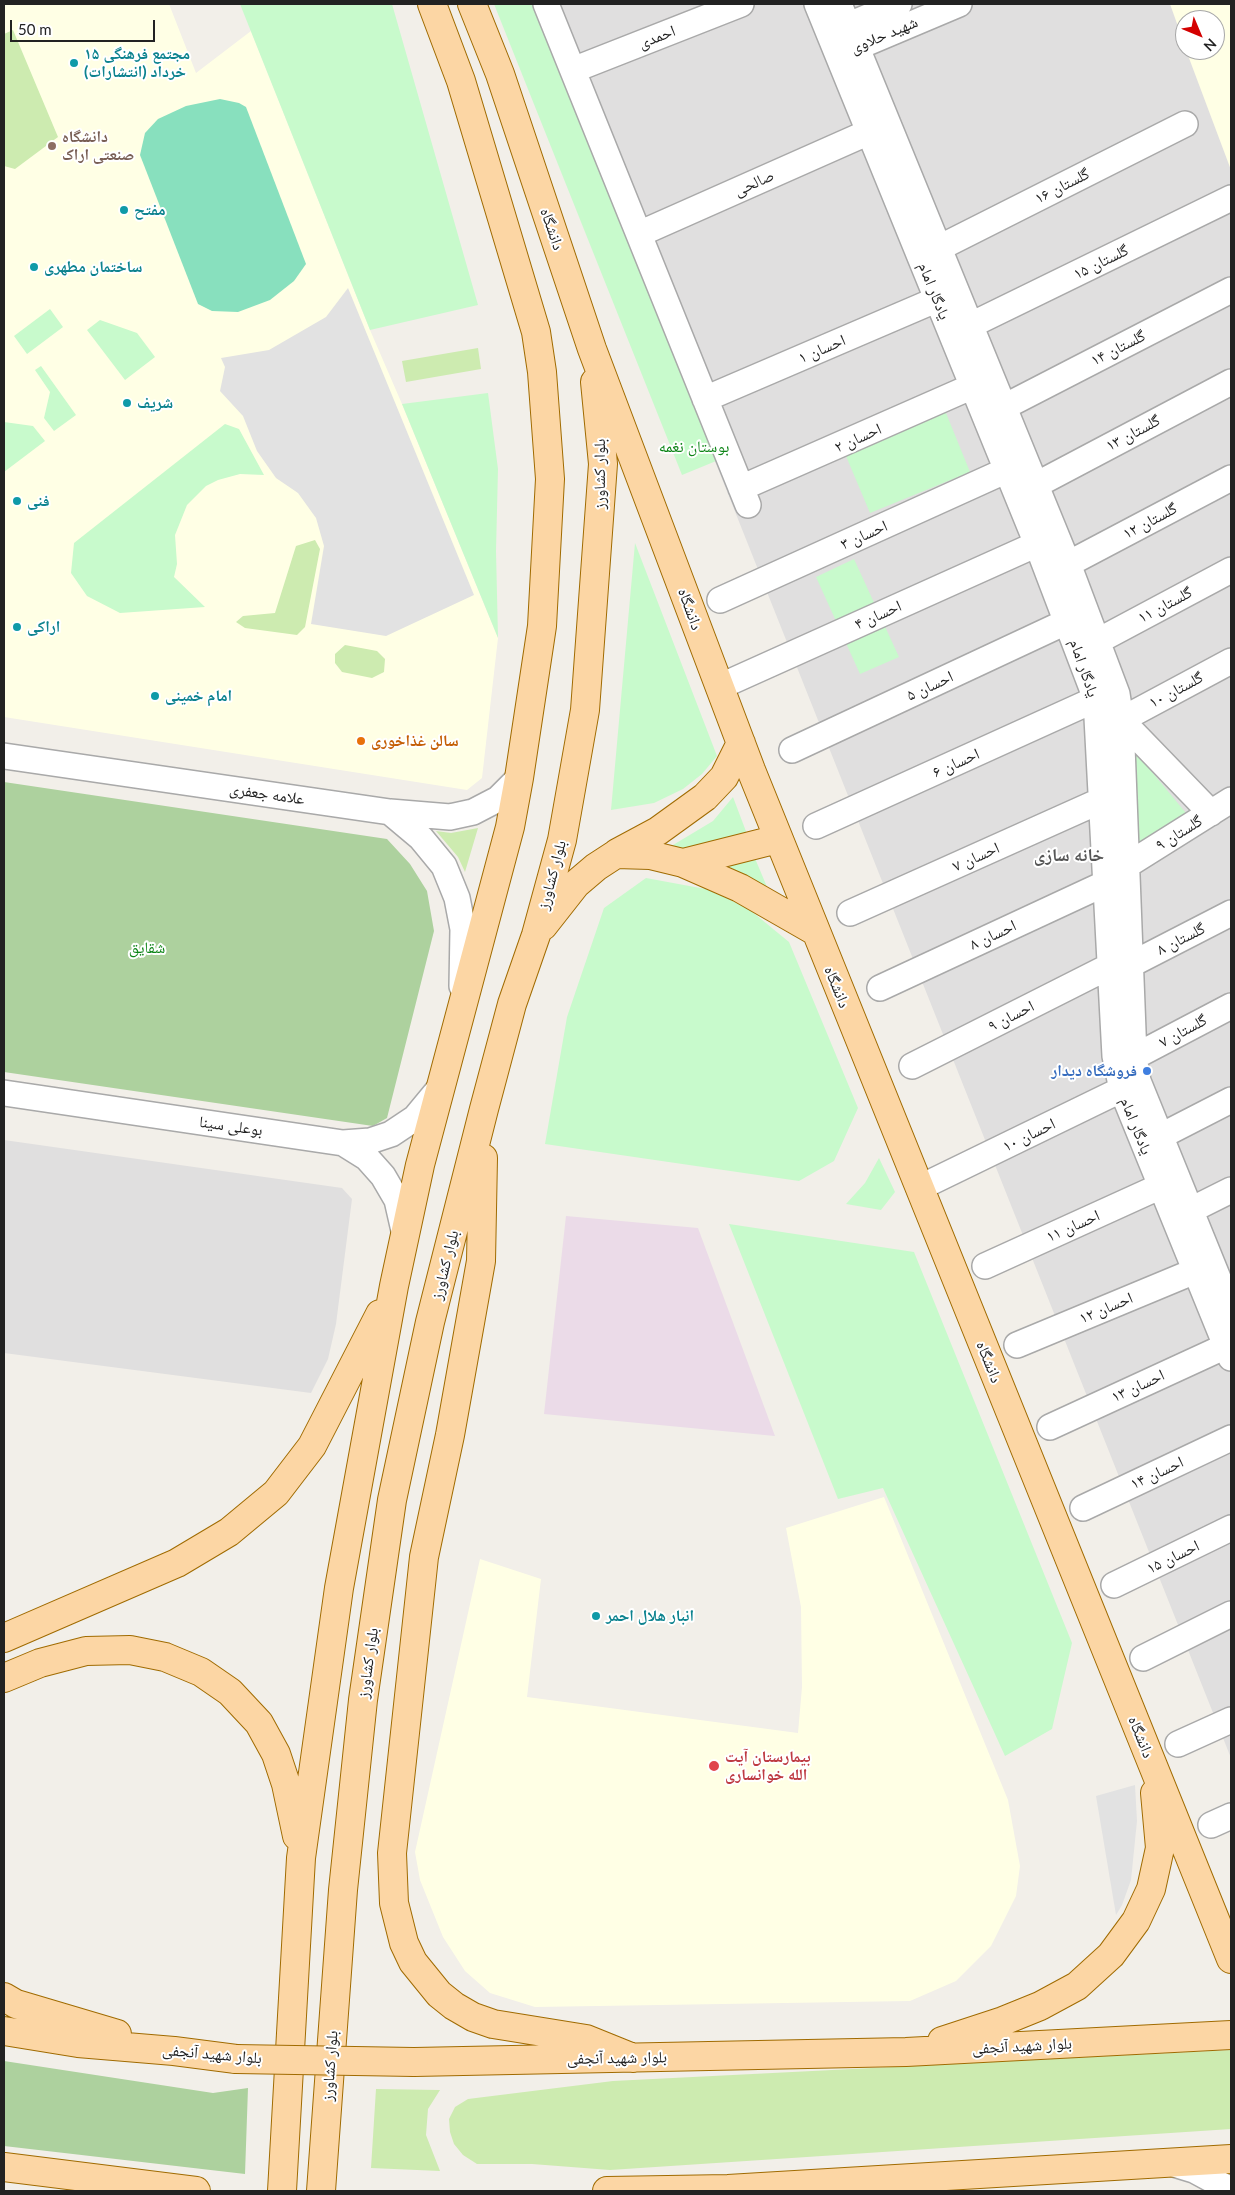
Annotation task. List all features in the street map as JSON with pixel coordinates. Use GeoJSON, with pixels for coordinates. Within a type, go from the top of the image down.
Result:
{"type":"FeatureCollection","features":[{"type":"Feature","properties":{"kind":"main road"},"geometry":{"type":"LineString","coordinates":[[282,2191],[301,1858],[339,1588],[405,1235],[460,1010],[510,827],[542,626],[550,479],[542,372],[536,332],[461,81],[432,4]]}},
{"type":"Feature","properties":{"kind":"main road","name":"دانشگاه"},"geometry":{"type":"LineString","coordinates":[[472,4],[500,74],[592,348],[778,839],[1231,1959]]}},
{"type":"Feature","properties":{"kind":"main road","name":"بلوار کشاورز"},"geometry":{"type":"LineString","coordinates":[[322,2191],[343,1890],[363,1700],[392,1500],[430,1322],[484,1109],[512,1004],[536,935],[562,840],[585,710],[603,464],[592,348]]}},
{"type":"Feature","properties":{"kind":"main road"},"geometry":{"type":"LineString","coordinates":[[536,935],[576,884],[596,867],[658,831],[705,797],[724,777],[741,743]]}},
{"type":"Feature","properties":{"kind":"main road"},"geometry":{"type":"LineString","coordinates":[[683,863],[778,839]]}},
{"type":"Feature","properties":{"kind":"main road"},"geometry":{"type":"LineString","coordinates":[[616,854],[650,855],[683,863],[740,888],[814,931]]}},
{"type":"Feature","properties":{"kind":"main road"},"geometry":{"type":"LineString","coordinates":[[484,1109],[481,1261],[450,1435],[424,1557],[392,1853],[394,1902],[404,1943],[412,1962],[439,1994],[454,2006],[472,2017],[494,2024],[586,2039],[633,2058]]}},
{"type":"Feature","properties":{"kind":"main road"},"geometry":{"type":"LineString","coordinates":[[4,1638],[177,1563],[229,1532],[276,1492],[312,1446],[340,1395],[394,1286]]}},
{"type":"Feature","properties":{"kind":"main road"},"geometry":{"type":"LineString","coordinates":[[4,1678],[40,1663],[86,1651],[130,1650],[165,1656],[201,1672],[230,1692],[258,1722],[276,1754],[286,1784],[301,1858]]}},
{"type":"Feature","properties":{"kind":"main road"},"geometry":{"type":"LineString","coordinates":[[906,2052],[1003,2021],[1040,2006],[1077,1986],[1111,1955],[1136,1921],[1151,1889],[1160,1848],[1153,1766]]}},
{"type":"Feature","properties":{"kind":"main road"},"geometry":{"type":"LineString","coordinates":[[4,1997],[16,2004],[174,2051]]}},
{"type":"Feature","properties":{"kind":"main road","name":"بلوار شهید آنجفی"},"geometry":{"type":"LineString","coordinates":[[4,2031],[78,2042],[236,2059],[414,2062],[906,2052],[1231,2035]]}},
{"type":"Feature","properties":{"kind":"main road"},"geometry":{"type":"LineString","coordinates":[[608,2191],[846,2187],[1166,2161],[1231,2159]]}},
{"type":"Feature","properties":{"kind":"main road"},"geometry":{"type":"LineString","coordinates":[[4,2167],[174,2190]]}},
{"type":"Feature","properties":{"kind":"street"},"geometry":{"type":"LineString","coordinates":[[546,4],[705,399]]}},
{"type":"Feature","properties":{"kind":"street","name":"احمدی"},"geometry":{"type":"LineString","coordinates":[[572,70],[741,4]]}},
{"type":"Feature","properties":{"kind":"street","name":"یادگار امام"},"geometry":{"type":"LineString","coordinates":[[817,4],[842,33],[939,248],[1068,564],[1117,694],[1121,720],[1126,866],[1115,1056],[1130,1086],[1161,1136],[1230,1300]]}},
{"type":"Feature","properties":{"kind":"street","name":"شهید حلاوی"},"geometry":{"type":"LineString","coordinates":[[842,33],[899,4]]}},
{"type":"Feature","properties":{"kind":"street","name":"شهید حلاوی"},"geometry":{"type":"LineString","coordinates":[[842,33],[959,4]]}},
{"type":"Feature","properties":{"kind":"street","name":"یادگار امام"},"geometry":{"type":"LineString","coordinates":[[842,33],[869,132],[1038,544],[1096,699],[1106,883],[1134,1057],[1130,1086],[1161,1186],[1229,1352]]}},
{"type":"Feature","properties":{"kind":"street","name":"گلستان ۱۶"},"geometry":{"type":"LineString","coordinates":[[939,248],[1185,124]]}},
{"type":"Feature","properties":{"kind":"street","name":"صالحی"},"geometry":{"type":"LineString","coordinates":[[639,234],[869,132]]}},
{"type":"Feature","properties":{"kind":"street","name":"گلستان ۱۵"},"geometry":{"type":"LineString","coordinates":[[970,325],[1231,198]]}},
{"type":"Feature","properties":{"kind":"street","name":"گلستان ۱۴"},"geometry":{"type":"LineString","coordinates":[[1004,407],[1231,290]]}},
{"type":"Feature","properties":{"kind":"street","name":"احسان ۱"},"geometry":{"type":"LineString","coordinates":[[705,399],[938,300]]}},
{"type":"Feature","properties":{"kind":"street","name":"گلستان ۱۳"},"geometry":{"type":"LineString","coordinates":[[1036,485],[1231,382]]}},
{"type":"Feature","properties":{"kind":"street","name":"احسان ۲"},"geometry":{"type":"LineString","coordinates":[[705,399],[745,497],[973,386]]}},
{"type":"Feature","properties":{"kind":"street","name":"احسان ۳"},"geometry":{"type":"LineString","coordinates":[[720,600],[1007,470]]}},
{"type":"Feature","properties":{"kind":"street","name":"گلستان ۱۲"},"geometry":{"type":"LineString","coordinates":[[1068,564],[1231,478]]}},
{"type":"Feature","properties":{"kind":"street","name":"احسان ۴"},"geometry":{"type":"LineString","coordinates":[[719,687],[1038,544]]}},
{"type":"Feature","properties":{"kind":"street","name":"گلستان ۱۱"},"geometry":{"type":"LineString","coordinates":[[1098,641],[1231,570]]}},
{"type":"Feature","properties":{"kind":"street","name":"احسان ۵"},"geometry":{"type":"LineString","coordinates":[[792,750],[1068,621]]}},
{"type":"Feature","properties":{"kind":"street","name":"گلستان ۱۰"},"geometry":{"type":"LineString","coordinates":[[1121,720],[1231,661]]}},
{"type":"Feature","properties":{"kind":"street","name":"احسان ۶"},"geometry":{"type":"LineString","coordinates":[[816,826],[1096,699]]}},
{"type":"Feature","properties":{"kind":"street"},"geometry":{"type":"LineString","coordinates":[[1121,720],[1221,806]]}},
{"type":"Feature","properties":{"kind":"street","name":"علامه جعفری"},"geometry":{"type":"LineString","coordinates":[[4,756],[390,812],[450,817],[473,812],[498,798],[519,778]]}},
{"type":"Feature","properties":{"kind":"street","name":"احسان ۷"},"geometry":{"type":"LineString","coordinates":[[850,914],[1102,800]]}},
{"type":"Feature","properties":{"kind":"street","name":"گلستان ۹"},"geometry":{"type":"LineString","coordinates":[[1126,866],[1221,806]]}},
{"type":"Feature","properties":{"kind":"street"},"geometry":{"type":"LineString","coordinates":[[390,812],[421,838],[444,866],[457,898],[463,929],[460,1010]]}},
{"type":"Feature","properties":{"kind":"street","name":"احسان ۸"},"geometry":{"type":"LineString","coordinates":[[880,988],[1106,883]]}},
{"type":"Feature","properties":{"kind":"street","name":"گلستان ۸"},"geometry":{"type":"LineString","coordinates":[[1120,965],[1231,913]]}},
{"type":"Feature","properties":{"kind":"street","name":"احسان ۹"},"geometry":{"type":"LineString","coordinates":[[912,1066],[1120,965]]}},
{"type":"Feature","properties":{"kind":"street","name":"گلستان ۷"},"geometry":{"type":"LineString","coordinates":[[1134,1057],[1231,1006]]}},
{"type":"Feature","properties":{"kind":"street","name":"احسان ۱۰"},"geometry":{"type":"LineString","coordinates":[[919,1188],[1130,1086]]}},
{"type":"Feature","properties":{"kind":"street","name":"بوعلی سینا"},"geometry":{"type":"LineString","coordinates":[[4,1093],[343,1143],[370,1142],[392,1134],[415,1118],[440,1089]]}},
{"type":"Feature","properties":{"kind":"street"},"geometry":{"type":"LineString","coordinates":[[1161,1136],[1231,1100]]}},
{"type":"Feature","properties":{"kind":"street"},"geometry":{"type":"LineString","coordinates":[[343,1143],[367,1158],[383,1176],[397,1200],[405,1235]]}},
{"type":"Feature","properties":{"kind":"street","name":"احسان ۱۱"},"geometry":{"type":"LineString","coordinates":[[985,1266],[1161,1186]]}},
{"type":"Feature","properties":{"kind":"street"},"geometry":{"type":"LineString","coordinates":[[1191,1210],[1231,1190]]}},
{"type":"Feature","properties":{"kind":"street","name":"احسان ۱۲"},"geometry":{"type":"LineString","coordinates":[[1017,1346],[1195,1271]]}},
{"type":"Feature","properties":{"kind":"street","name":"احسان ۱۳"},"geometry":{"type":"LineString","coordinates":[[1050,1427],[1229,1352]]}},
{"type":"Feature","properties":{"kind":"street","name":"احسان ۱۴"},"geometry":{"type":"LineString","coordinates":[[1083,1508],[1231,1438]]}},
{"type":"Feature","properties":{"kind":"street","name":"احسان ۱۵"},"geometry":{"type":"LineString","coordinates":[[1114,1585],[1231,1528]]}},
{"type":"Feature","properties":{"kind":"street"},"geometry":{"type":"LineString","coordinates":[[1144,1658],[1231,1614]]}},
{"type":"Feature","properties":{"kind":"street"},"geometry":{"type":"LineString","coordinates":[[1178,1744],[1231,1720]]}},
{"type":"Feature","properties":{"kind":"street"},"geometry":{"type":"LineString","coordinates":[[1166,2161],[1194,2170],[1231,2190]]}},
{"type":"Feature","properties":{"kind":"shaded area"},"geometry":{"type":"Polygon","coordinates":[[[4,4],[169,4],[196,73],[251,31],[370,330],[498,638],[482,778],[467,790],[4,717],[4,4]]]}},
{"type":"Feature","properties":{"kind":"shaded area"},"geometry":{"type":"Polygon","coordinates":[[[533,4],[1231,4],[1231,1758],[533,4]]]}},
{"type":"Feature","properties":{"kind":"shaded area"},"geometry":{"type":"Polygon","coordinates":[[[1170,4],[1231,4],[1231,170],[1190,60],[1225,60],[1225,10],[1175,10],[1175,18],[1170,4]]]}},
{"type":"Feature","properties":{"kind":"shaded area"},"geometry":{"type":"Polygon","coordinates":[[[348,288],[474,595],[386,636],[311,624],[324,546],[316,518],[298,493],[276,478],[257,451],[243,416],[220,391],[225,367],[221,358],[269,350],[326,317],[348,288]]]}},
{"type":"Feature","properties":{"kind":"shaded area"},"geometry":{"type":"Polygon","coordinates":[[[4,1140],[342,1188],[352,1199],[336,1324],[328,1359],[311,1393],[4,1353],[4,1140]]]}},
{"type":"Feature","properties":{"kind":"shaded area"},"geometry":{"type":"Polygon","coordinates":[[[566,1216],[698,1228],[775,1436],[544,1414],[566,1216]]]}},
{"type":"Feature","properties":{"kind":"shaded area","name":"بیمارستان آیت الله خوانساری"},"geometry":{"type":"Polygon","coordinates":[[[884,1497],[1008,1800],[1020,1866],[1016,1896],[991,1946],[956,1981],[910,2001],[535,2007],[490,1993],[465,1971],[443,1937],[420,1880],[415,1852],[480,1559],[541,1579],[527,1697],[798,1733],[802,1687],[801,1607],[786,1528],[884,1497]]]}},
{"type":"Feature","properties":{"kind":"shaded area"},"geometry":{"type":"Polygon","coordinates":[[[1135,1785],[1137,1821],[1131,1880],[1122,1905],[1116,1915],[1096,1796],[1135,1785]]]}},
{"type":"Feature","properties":{"kind":"green space"},"geometry":{"type":"Polygon","coordinates":[[[240,4],[392,4],[478,305],[370,330],[240,4]]]}},
{"type":"Feature","properties":{"kind":"green space","name":"بوستان نغمه"},"geometry":{"type":"Polygon","coordinates":[[[494,4],[539,4],[721,459],[682,475],[494,4]]]}},
{"type":"Feature","properties":{"kind":"green space"},"geometry":{"type":"Polygon","coordinates":[[[13,30],[58,137],[15,169],[4,166],[4,34],[13,30]]]}},
{"type":"Feature","properties":{"kind":"green space"},"geometry":{"type":"Polygon","coordinates":[[[220,99],[239,103],[246,107],[306,264],[294,281],[270,300],[238,312],[212,311],[198,304],[140,155],[145,133],[158,119],[186,106],[220,99]]]}},
{"type":"Feature","properties":{"kind":"green space"},"geometry":{"type":"Polygon","coordinates":[[[50,309],[63,327],[27,354],[14,336],[50,309]]]}},
{"type":"Feature","properties":{"kind":"green space"},"geometry":{"type":"Polygon","coordinates":[[[100,320],[137,333],[155,357],[125,380],[87,330],[100,320]]]}},
{"type":"Feature","properties":{"kind":"green space"},"geometry":{"type":"Polygon","coordinates":[[[478,348],[481,369],[406,382],[402,361],[478,348]]]}},
{"type":"Feature","properties":{"kind":"green space"},"geometry":{"type":"Polygon","coordinates":[[[41,366],[76,415],[54,431],[44,418],[50,392],[35,370],[41,366]]]}},
{"type":"Feature","properties":{"kind":"green space"},"geometry":{"type":"Polygon","coordinates":[[[488,393],[498,469],[496,551],[498,638],[402,404],[488,393]]]}},
{"type":"Feature","properties":{"kind":"green space"},"geometry":{"type":"Polygon","coordinates":[[[944,408],[970,472],[870,513],[843,449],[944,408]]]}},
{"type":"Feature","properties":{"kind":"green space"},"geometry":{"type":"Polygon","coordinates":[[[4,422],[33,426],[45,441],[4,472],[4,422]]]}},
{"type":"Feature","properties":{"kind":"green space"},"geometry":{"type":"Polygon","coordinates":[[[225,424],[239,429],[264,475],[240,474],[218,480],[206,486],[187,505],[175,535],[177,564],[174,577],[205,607],[120,613],[87,596],[71,573],[74,543],[225,424]]]}},
{"type":"Feature","properties":{"kind":"green space"},"geometry":{"type":"Polygon","coordinates":[[[315,540],[320,549],[305,627],[297,635],[245,628],[236,622],[243,616],[275,613],[296,546],[315,540]]]}},
{"type":"Feature","properties":{"kind":"green space"},"geometry":{"type":"Polygon","coordinates":[[[635,543],[717,756],[702,774],[683,789],[654,803],[611,810],[635,543]]]}},
{"type":"Feature","properties":{"kind":"green space"},"geometry":{"type":"Polygon","coordinates":[[[854,559],[899,657],[860,674],[816,577],[854,559]]]}},
{"type":"Feature","properties":{"kind":"green space"},"geometry":{"type":"Polygon","coordinates":[[[345,645],[377,651],[385,659],[384,672],[372,678],[342,672],[335,663],[335,654],[345,645]]]}},
{"type":"Feature","properties":{"kind":"green space"},"geometry":{"type":"Polygon","coordinates":[[[1132,748],[1186,813],[1182,821],[1135,850],[1132,748]]]}},
{"type":"Feature","properties":{"kind":"green space","name":"شقایق"},"geometry":{"type":"Polygon","coordinates":[[[4,782],[387,839],[410,864],[427,891],[434,931],[387,1118],[373,1126],[4,1072],[4,782]]]}},
{"type":"Feature","properties":{"kind":"green space"},"geometry":{"type":"Polygon","coordinates":[[[733,797],[747,834],[707,851],[668,848],[713,821],[733,797]]]}},
{"type":"Feature","properties":{"kind":"green space"},"geometry":{"type":"Polygon","coordinates":[[[478,828],[465,872],[458,857],[436,831],[451,833],[478,828]]]}},
{"type":"Feature","properties":{"kind":"green space"},"geometry":{"type":"Polygon","coordinates":[[[754,856],[770,894],[726,868],[754,856]]]}},
{"type":"Feature","properties":{"kind":"green space"},"geometry":{"type":"Polygon","coordinates":[[[646,878],[711,890],[750,910],[789,942],[858,1108],[834,1161],[799,1181],[545,1144],[567,1017],[604,908],[646,878]]]}},
{"type":"Feature","properties":{"kind":"green space"},"geometry":{"type":"Polygon","coordinates":[[[879,1158],[895,1192],[881,1210],[846,1204],[865,1183],[879,1158]]]}},
{"type":"Feature","properties":{"kind":"green space"},"geometry":{"type":"Polygon","coordinates":[[[729,1224],[914,1252],[1072,1643],[1052,1729],[1005,1756],[883,1488],[838,1499],[729,1224]]]}},
{"type":"Feature","properties":{"kind":"green space"},"geometry":{"type":"Polygon","coordinates":[[[1231,2050],[1231,2129],[610,2170],[532,2164],[477,2164],[463,2155],[454,2144],[450,2132],[449,2119],[455,2107],[468,2099],[613,2081],[1231,2050]]]}},
{"type":"Feature","properties":{"kind":"green space"},"geometry":{"type":"Polygon","coordinates":[[[4,2061],[213,2093],[248,2088],[245,2174],[4,2146],[4,2061]]]}},
{"type":"Feature","properties":{"kind":"green space"},"geometry":{"type":"Polygon","coordinates":[[[376,2089],[440,2090],[428,2109],[426,2135],[440,2171],[371,2168],[376,2089]]]}},
{"type":"Feature","properties":{"kind":"place","name":"مجتمع فرهنگی ۱۵ خرداد (انتشارات)"},"geometry":{"type":"Point","coordinates":[74,63]}},
{"type":"Feature","properties":{"kind":"place","name":"دانشگاه صنعتی اراک"},"geometry":{"type":"Point","coordinates":[52,146]}},
{"type":"Feature","properties":{"kind":"place","name":"مفتح"},"geometry":{"type":"Point","coordinates":[124,210]}},
{"type":"Feature","properties":{"kind":"place","name":"ساختمان مطهری"},"geometry":{"type":"Point","coordinates":[34,267]}},
{"type":"Feature","properties":{"kind":"place","name":"شریف"},"geometry":{"type":"Point","coordinates":[127,403]}},
{"type":"Feature","properties":{"kind":"place","name":"فنی"},"geometry":{"type":"Point","coordinates":[17,501]}},
{"type":"Feature","properties":{"kind":"place","name":"اراکی"},"geometry":{"type":"Point","coordinates":[17,627]}},
{"type":"Feature","properties":{"kind":"place","name":"امام خمینی"},"geometry":{"type":"Point","coordinates":[155,696]}},
{"type":"Feature","properties":{"kind":"place","name":"سالن غذاخوری"},"geometry":{"type":"Point","coordinates":[361,741]}},
{"type":"Feature","properties":{"kind":"place","name":"فروشگاه دیدار"},"geometry":{"type":"Point","coordinates":[1147,1071]}},
{"type":"Feature","properties":{"kind":"place","name":"انبار هلال احمر"},"geometry":{"type":"Point","coordinates":[596,1616]}},
{"type":"Feature","properties":{"kind":"place","name":"بیمارستان آیت الله خوانساری"},"geometry":{"type":"Point","coordinates":[714,1766]}},
{"type":"Feature","properties":{"kind":"district","name":"خانه سازی"},"geometry":{"type":"Point","coordinates":[1069,855]}}]}
